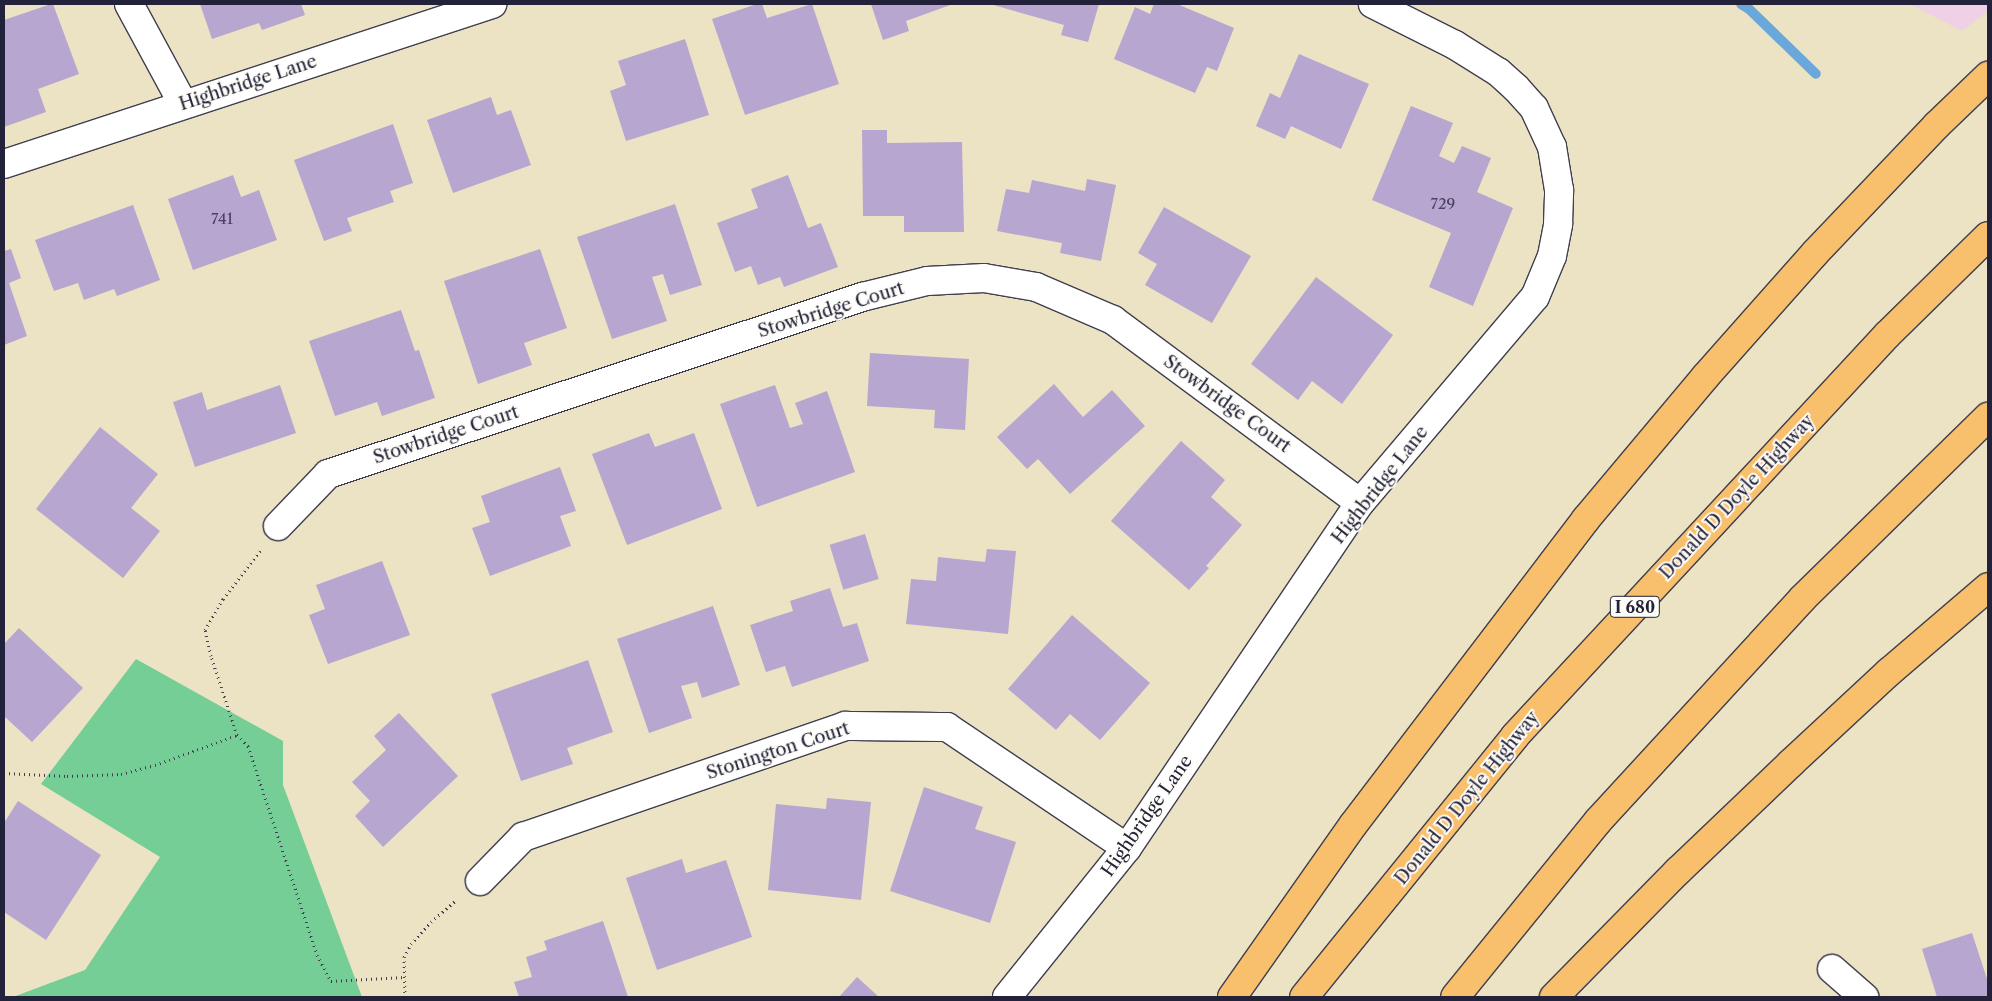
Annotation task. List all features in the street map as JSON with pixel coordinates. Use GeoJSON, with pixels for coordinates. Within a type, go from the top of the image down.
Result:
{"type":"FeatureCollection","features":[{"type":"Feature","properties":{"kind":"highway"},"geometry":{"type":"LineString","coordinates":[[1232,997],[1353,825],[1586,518],[1705,377],[1815,254],[1937,125],[1988,76]]}},
{"type":"Feature","properties":{"kind":"highway","name":"Donald D Doyle Highway"},"geometry":{"type":"LineString","coordinates":[[1304,997],[1515,736],[1886,335],[1988,236]]}},
{"type":"Feature","properties":{"kind":"highway"},"geometry":{"type":"LineString","coordinates":[[1455,997],[1598,821],[1790,612],[1988,416]]}},
{"type":"Feature","properties":{"kind":"highway"},"geometry":{"type":"LineString","coordinates":[[1554,997],[1678,871],[1791,762],[1889,672],[1988,587]]}},
{"type":"Feature","properties":{"kind":"street"},"geometry":{"type":"LineString","coordinates":[[129,4],[183,104]]}},
{"type":"Feature","properties":{"kind":"street","name":"Highbridge Lane"},"geometry":{"type":"LineString","coordinates":[[4,164],[492,4]]}},
{"type":"Feature","properties":{"kind":"street","name":"Highbridge Lane"},"geometry":{"type":"LineString","coordinates":[[1007,997],[1127,848],[1360,503],[1535,297],[1552,256],[1558,224],[1559,190],[1552,147],[1534,108],[1498,72],[1455,45],[1373,4]]}},
{"type":"Feature","properties":{"kind":"street","name":"Stowbridge Court"},"geometry":{"type":"LineString","coordinates":[[278,526],[328,474],[862,297],[927,281],[984,278],[1036,287],[1113,320],[1360,503]]}},
{"type":"Feature","properties":{"kind":"street","name":"Stonington Court"},"geometry":{"type":"LineString","coordinates":[[480,881],[523,837],[845,726],[947,727],[1127,848]]}},
{"type":"Feature","properties":{"kind":"street"},"geometry":{"type":"LineString","coordinates":[[1832,969],[1864,997]]}},
{"type":"Feature","properties":{"kind":"path"},"geometry":{"type":"LineString","coordinates":[[278,526],[223,599],[205,630],[208,648],[237,735],[248,746],[317,955],[331,981],[404,977]]}},
{"type":"Feature","properties":{"kind":"path"},"geometry":{"type":"LineString","coordinates":[[4,773],[67,776],[122,774],[155,765],[221,739],[237,735]]}},
{"type":"Feature","properties":{"kind":"path"},"geometry":{"type":"LineString","coordinates":[[405,997],[404,957],[420,932],[480,881]]}},
{"type":"Feature","properties":{"kind":"shaded area"},"geometry":{"type":"Polygon","coordinates":[[[1910,4],[1988,4],[1988,11],[1962,31],[1910,4]]]}},
{"type":"Feature","properties":{"kind":"green space"},"geometry":{"type":"Polygon","coordinates":[[[136,659],[283,741],[283,785],[362,997],[13,997],[85,970],[160,857],[41,784],[136,659]]]}},
{"type":"Feature","properties":{"kind":"building"},"geometry":{"type":"Polygon","coordinates":[[[53,4],[79,74],[38,89],[46,112],[4,127],[4,20],[53,4]]]}},
{"type":"Feature","properties":{"kind":"building"},"geometry":{"type":"Polygon","coordinates":[[[200,4],[301,4],[305,15],[262,30],[259,23],[212,39],[200,4]]]}},
{"type":"Feature","properties":{"kind":"building"},"geometry":{"type":"Polygon","coordinates":[[[762,4],[767,18],[812,4],[839,84],[745,115],[712,19],[762,4]]]}},
{"type":"Feature","properties":{"kind":"building"},"geometry":{"type":"Polygon","coordinates":[[[871,4],[953,4],[906,21],[909,31],[883,40],[871,4]]]}},
{"type":"Feature","properties":{"kind":"building"},"geometry":{"type":"Polygon","coordinates":[[[990,4],[1099,4],[1088,42],[1061,35],[1064,25],[990,4]]]}},
{"type":"Feature","properties":{"kind":"building"},"geometry":{"type":"Polygon","coordinates":[[[1154,4],[1177,4],[1234,28],[1217,71],[1207,67],[1195,93],[1114,59],[1135,7],[1150,14],[1154,4]]]}},
{"type":"Feature","properties":{"kind":"building"},"geometry":{"type":"Polygon","coordinates":[[[685,39],[709,115],[626,141],[610,91],[626,85],[618,61],[685,39]]]}},
{"type":"Feature","properties":{"kind":"building"},"geometry":{"type":"Polygon","coordinates":[[[1299,54],[1369,84],[1341,149],[1291,126],[1285,139],[1256,126],[1270,93],[1280,98],[1299,54]]]}},
{"type":"Feature","properties":{"kind":"building"},"geometry":{"type":"Polygon","coordinates":[[[491,97],[497,115],[511,110],[531,165],[453,193],[427,120],[491,97]]]}},
{"type":"Feature","properties":{"kind":"building"},"geometry":{"type":"Polygon","coordinates":[[[1411,106],[1453,123],[1439,156],[1454,163],[1462,146],[1491,158],[1477,192],[1513,208],[1473,306],[1429,287],[1451,233],[1372,200],[1411,106]]]}},
{"type":"Feature","properties":{"kind":"building"},"geometry":{"type":"Polygon","coordinates":[[[393,124],[413,183],[390,191],[394,202],[347,218],[352,231],[324,241],[294,160],[393,124]]]}},
{"type":"Feature","properties":{"kind":"building"},"geometry":{"type":"Polygon","coordinates":[[[862,130],[887,130],[887,143],[962,142],[964,232],[904,232],[904,216],[863,216],[862,130]]]}},
{"type":"Feature","properties":{"kind":"building"},"geometry":{"type":"Polygon","coordinates":[[[233,175],[241,197],[259,190],[277,240],[193,270],[168,199],[233,175]]]}},
{"type":"Feature","properties":{"kind":"building"},"geometry":{"type":"Polygon","coordinates":[[[788,175],[808,228],[821,223],[838,267],[784,287],[780,277],[758,285],[751,266],[735,272],[717,223],[758,208],[751,189],[788,175]]]}},
{"type":"Feature","properties":{"kind":"building"},"geometry":{"type":"Polygon","coordinates":[[[1087,179],[1116,185],[1101,261],[1060,253],[1062,243],[997,231],[1006,189],[1029,193],[1032,180],[1085,191],[1087,179]]]}},
{"type":"Feature","properties":{"kind":"building"},"geometry":{"type":"Polygon","coordinates":[[[675,204],[702,285],[670,295],[663,274],[652,277],[667,321],[612,339],[577,237],[675,204]]]}},
{"type":"Feature","properties":{"kind":"building"},"geometry":{"type":"Polygon","coordinates":[[[133,205],[160,280],[117,296],[114,289],[84,300],[78,283],[54,291],[35,240],[133,205]]]}},
{"type":"Feature","properties":{"kind":"building"},"geometry":{"type":"Polygon","coordinates":[[[1164,207],[1251,256],[1212,323],[1145,285],[1157,264],[1138,253],[1164,207]]]}},
{"type":"Feature","properties":{"kind":"building"},"geometry":{"type":"Polygon","coordinates":[[[11,249],[21,278],[9,283],[27,336],[4,345],[4,251],[11,249]]]}},
{"type":"Feature","properties":{"kind":"building"},"geometry":{"type":"Polygon","coordinates":[[[540,249],[567,328],[524,343],[532,365],[478,384],[444,281],[540,249]]]}},
{"type":"Feature","properties":{"kind":"building"},"geometry":{"type":"Polygon","coordinates":[[[1316,277],[1393,335],[1342,404],[1312,381],[1298,400],[1251,364],[1316,277]]]}},
{"type":"Feature","properties":{"kind":"building"},"geometry":{"type":"Polygon","coordinates":[[[401,310],[415,351],[419,350],[435,398],[382,416],[377,402],[335,416],[309,341],[401,310]]]}},
{"type":"Feature","properties":{"kind":"building"},"geometry":{"type":"Polygon","coordinates":[[[870,353],[969,359],[965,430],[934,428],[935,410],[867,406],[870,353]]]}},
{"type":"Feature","properties":{"kind":"building"},"geometry":{"type":"Polygon","coordinates":[[[1054,384],[1083,417],[1112,390],[1145,426],[1070,494],[1038,459],[1027,469],[997,437],[1054,384]]]}},
{"type":"Feature","properties":{"kind":"building"},"geometry":{"type":"Polygon","coordinates":[[[280,385],[296,433],[195,467],[173,402],[202,392],[207,410],[280,385]]]}},
{"type":"Feature","properties":{"kind":"building"},"geometry":{"type":"Polygon","coordinates":[[[775,385],[790,428],[803,424],[795,403],[827,391],[855,472],[757,507],[720,404],[775,385]]]}},
{"type":"Feature","properties":{"kind":"building"},"geometry":{"type":"Polygon","coordinates":[[[100,427],[158,474],[131,508],[160,531],[123,578],[36,509],[100,427]]]}},
{"type":"Feature","properties":{"kind":"building"},"geometry":{"type":"Polygon","coordinates":[[[649,433],[655,447],[694,433],[722,509],[627,545],[592,454],[649,433]]]}},
{"type":"Feature","properties":{"kind":"building"},"geometry":{"type":"Polygon","coordinates":[[[1181,441],[1225,480],[1211,497],[1242,525],[1206,566],[1209,568],[1189,590],[1111,521],[1181,441]]]}},
{"type":"Feature","properties":{"kind":"building"},"geometry":{"type":"Polygon","coordinates":[[[560,467],[576,511],[560,516],[571,546],[490,576],[472,528],[490,522],[481,496],[560,467]]]}},
{"type":"Feature","properties":{"kind":"building"},"geometry":{"type":"Polygon","coordinates":[[[865,534],[879,579],[843,590],[830,545],[865,534]]]}},
{"type":"Feature","properties":{"kind":"building"},"geometry":{"type":"Polygon","coordinates":[[[987,549],[1016,551],[1008,634],[906,624],[911,579],[936,581],[938,557],[985,562],[987,549]]]}},
{"type":"Feature","properties":{"kind":"building"},"geometry":{"type":"Polygon","coordinates":[[[382,561],[410,635],[328,664],[309,615],[325,609],[316,585],[382,561]]]}},
{"type":"Feature","properties":{"kind":"building"},"geometry":{"type":"Polygon","coordinates":[[[830,588],[843,627],[857,623],[869,661],[792,687],[785,666],[766,672],[750,625],[793,611],[790,601],[830,588]]]}},
{"type":"Feature","properties":{"kind":"building"},"geometry":{"type":"Polygon","coordinates":[[[713,606],[740,685],[702,698],[697,682],[681,686],[692,718],[649,733],[617,639],[713,606]]]}},
{"type":"Feature","properties":{"kind":"building"},"geometry":{"type":"Polygon","coordinates":[[[1072,615],[1150,683],[1100,740],[1070,714],[1056,730],[1008,689],[1072,615]]]}},
{"type":"Feature","properties":{"kind":"building"},"geometry":{"type":"Polygon","coordinates":[[[19,628],[83,688],[32,742],[4,716],[4,644],[19,628]]]}},
{"type":"Feature","properties":{"kind":"building"},"geometry":{"type":"Polygon","coordinates":[[[588,660],[613,732],[567,748],[573,764],[521,781],[491,694],[588,660]]]}},
{"type":"Feature","properties":{"kind":"building"},"geometry":{"type":"Polygon","coordinates":[[[399,713],[458,776],[383,847],[355,816],[370,801],[352,782],[386,750],[374,736],[399,713]]]}},
{"type":"Feature","properties":{"kind":"building"},"geometry":{"type":"Polygon","coordinates":[[[924,787],[983,807],[975,829],[1016,842],[990,923],[890,891],[924,787]]]}},
{"type":"Feature","properties":{"kind":"building"},"geometry":{"type":"Polygon","coordinates":[[[827,798],[871,802],[861,900],[768,890],[776,804],[826,809],[827,798]]]}},
{"type":"Feature","properties":{"kind":"building"},"geometry":{"type":"Polygon","coordinates":[[[18,801],[101,855],[46,940],[4,912],[4,823],[18,801]]]}},
{"type":"Feature","properties":{"kind":"building"},"geometry":{"type":"Polygon","coordinates":[[[682,859],[686,873],[726,860],[752,937],[657,970],[626,878],[682,859]]]}},
{"type":"Feature","properties":{"kind":"building"},"geometry":{"type":"Polygon","coordinates":[[[603,921],[628,997],[519,997],[514,982],[532,977],[526,957],[547,950],[544,941],[603,921]]]}},
{"type":"Feature","properties":{"kind":"building"},"geometry":{"type":"Polygon","coordinates":[[[1972,933],[1988,982],[1988,997],[1937,997],[1922,949],[1972,933]]]}},
{"type":"Feature","properties":{"kind":"building"},"geometry":{"type":"Polygon","coordinates":[[[857,977],[879,997],[839,997],[857,977]]]}},
{"type":"Feature","properties":{"kind":"waterway"},"geometry":{"type":"LineString","coordinates":[[1741,4],[1749,9],[1816,74]]}}]}
